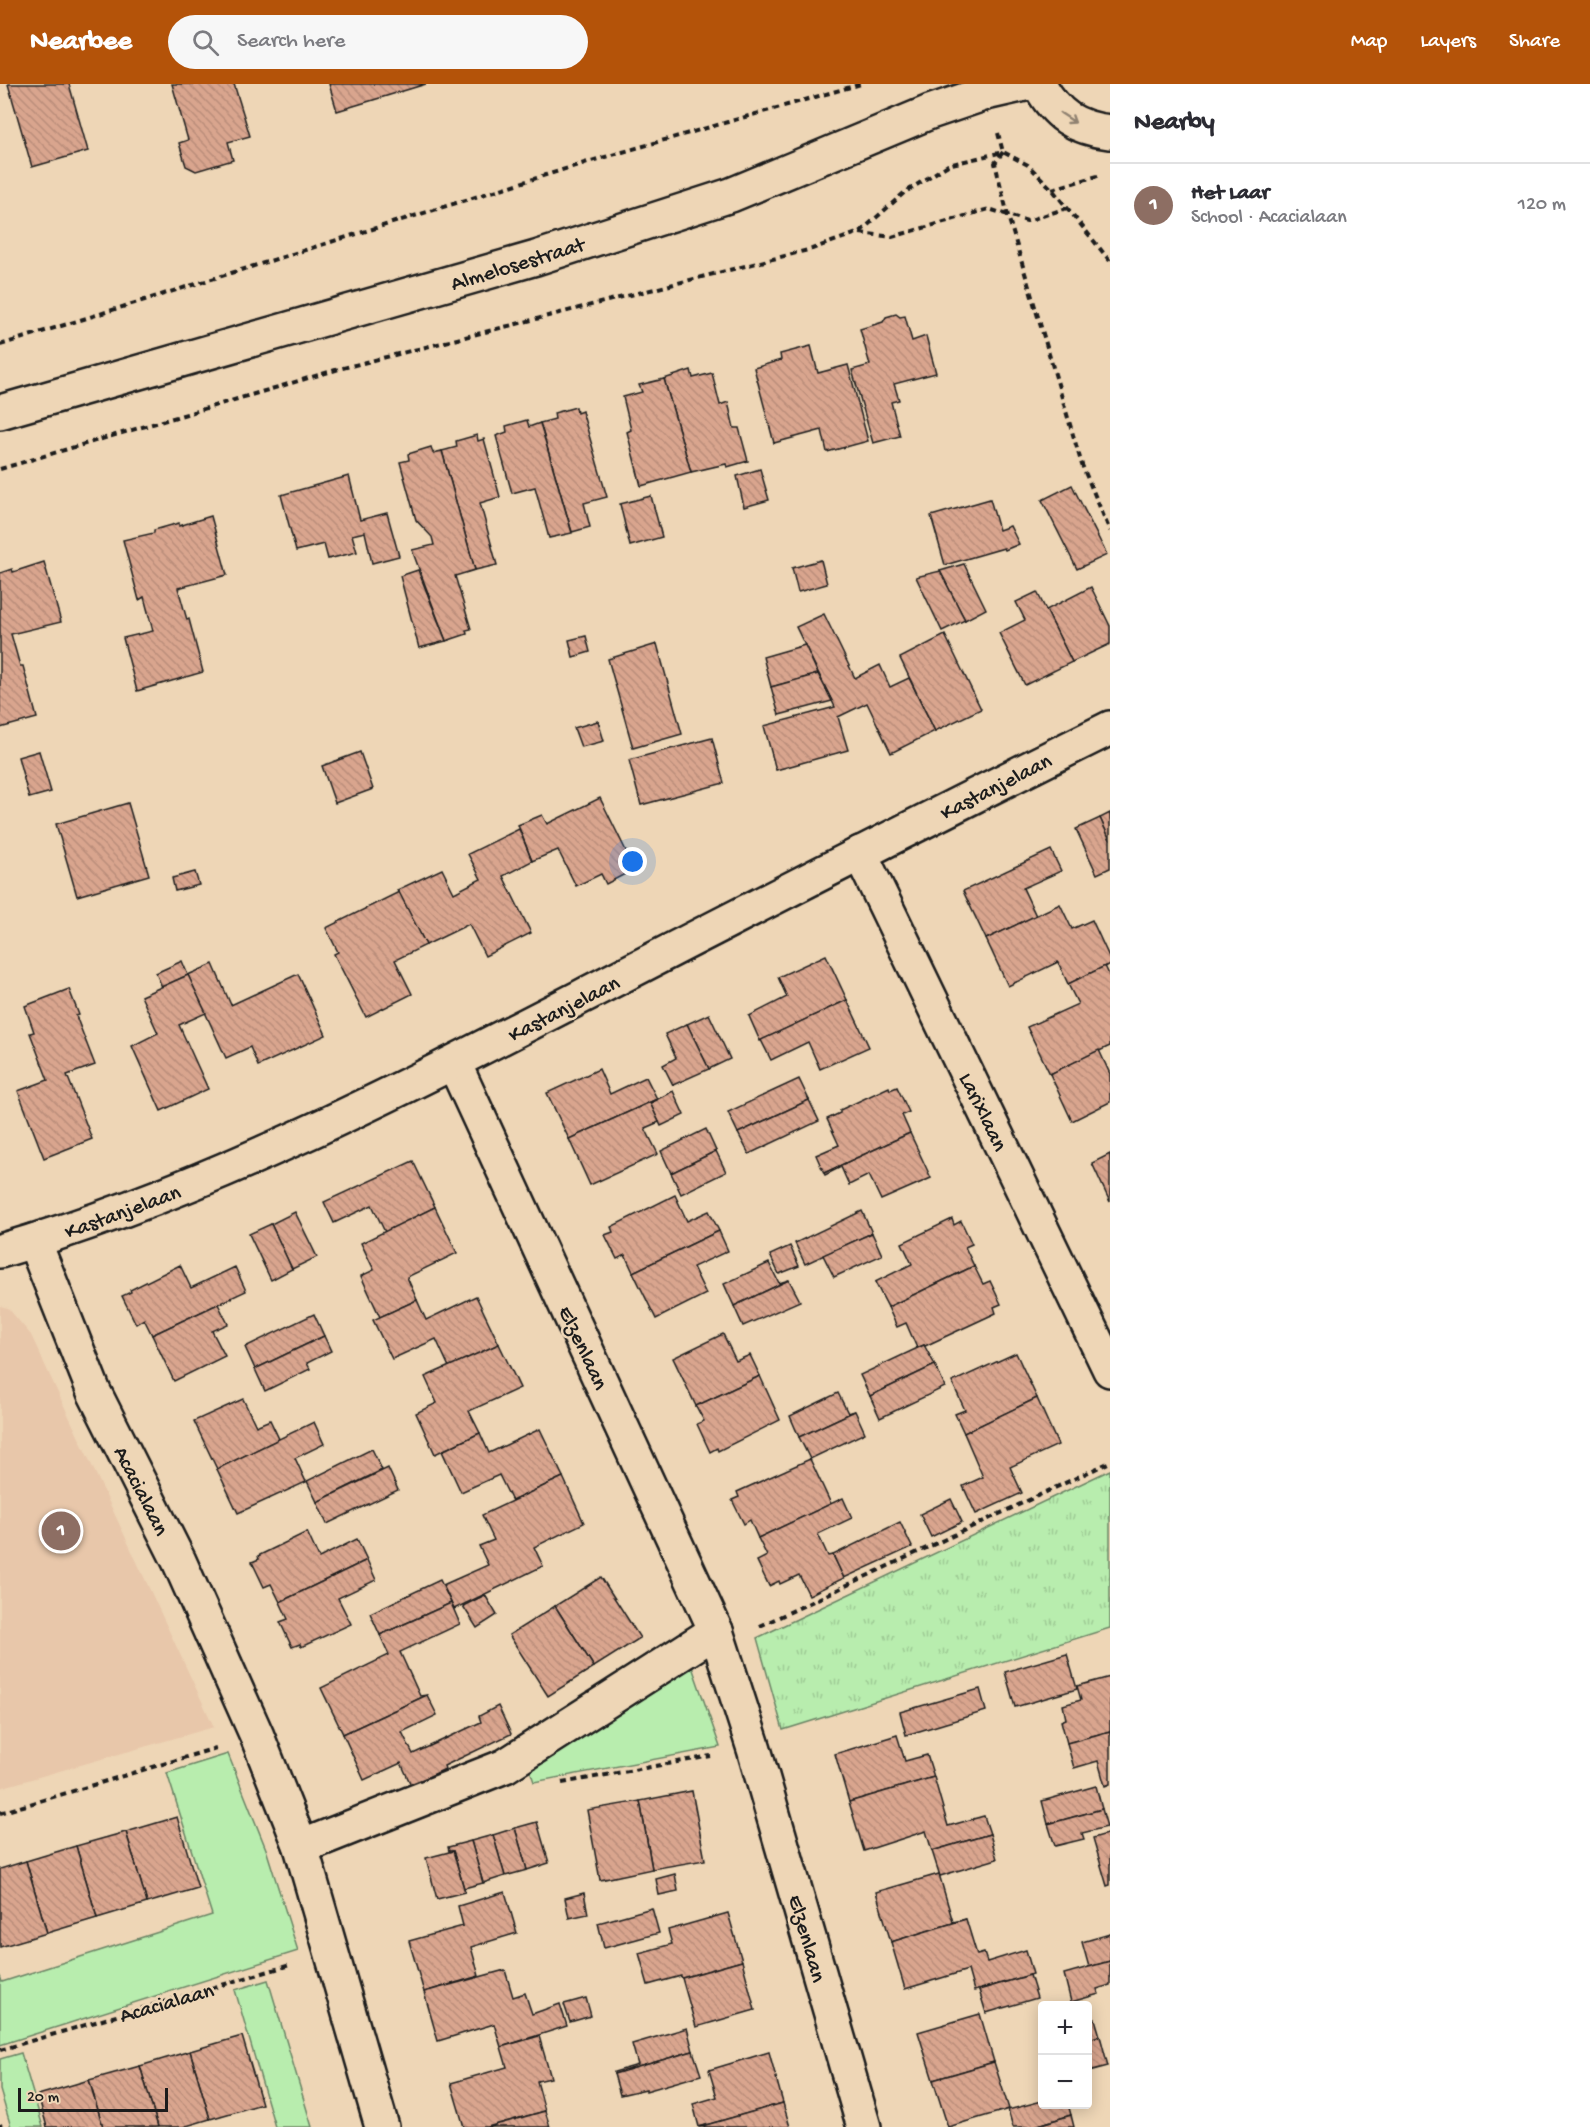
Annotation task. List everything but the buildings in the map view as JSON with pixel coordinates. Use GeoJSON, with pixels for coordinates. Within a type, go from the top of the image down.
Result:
{"type":"FeatureCollection","features":[{"type":"Feature","properties":{"kind":"street","name":"Almelosestraat"},"geometry":{"type":"LineString","coordinates":[[0,412],[536,258],[720,199],[930,112],[986,93],[1025,84]]}},
{"type":"Feature","properties":{"kind":"street"},"geometry":{"type":"LineString","coordinates":[[1039,84],[1048,102],[1065,118],[1086,128],[1110,132]]}},
{"type":"Feature","properties":{"kind":"street","name":"Kastanjelaan"},"geometry":{"type":"LineString","coordinates":[[0,1251],[128,1210],[223,1172],[454,1063],[860,853],[1110,728]]}},
{"type":"Feature","properties":{"kind":"street","name":"Larixlaan"},"geometry":{"type":"LineString","coordinates":[[860,853],[1110,1370]]}},
{"type":"Feature","properties":{"kind":"street","name":"Elzenlaan"},"geometry":{"type":"LineString","coordinates":[[454,1063],[718,1638],[754,1749],[864,2127]]}},
{"type":"Feature","properties":{"kind":"street","name":"Acacialaan"},"geometry":{"type":"LineString","coordinates":[[34,1241],[94,1392],[179,1562],[257,1736],[301,1847],[382,2127]]}},
{"type":"Feature","properties":{"kind":"street"},"geometry":{"type":"LineString","coordinates":[[301,1847],[506,1766],[718,1638]]}},
{"type":"Feature","properties":{"kind":"path"},"geometry":{"type":"LineString","coordinates":[[0,345],[580,165],[861,84]]}},
{"type":"Feature","properties":{"kind":"path"},"geometry":{"type":"LineString","coordinates":[[1004,152],[995,163],[1008,216],[1082,465],[1110,531]]}},
{"type":"Feature","properties":{"kind":"path"},"geometry":{"type":"LineString","coordinates":[[0,468],[339,369],[812,249],[860,232],[904,193],[948,165],[1004,152],[1028,165],[1052,189],[1110,261]]}},
{"type":"Feature","properties":{"kind":"path"},"geometry":{"type":"LineString","coordinates":[[1052,189],[1110,173]]}},
{"type":"Feature","properties":{"kind":"path"},"geometry":{"type":"LineString","coordinates":[[860,232],[892,237],[989,209],[1027,221],[1067,208]]}},
{"type":"Feature","properties":{"kind":"path"},"geometry":{"type":"LineString","coordinates":[[718,1638],[1110,1462]]}},
{"type":"Feature","properties":{"kind":"path"},"geometry":{"type":"LineString","coordinates":[[0,1813],[257,1736]]}},
{"type":"Feature","properties":{"kind":"path"},"geometry":{"type":"LineString","coordinates":[[561,1783],[754,1749]]}},
{"type":"Feature","properties":{"kind":"path","name":"Acacialaan"},"geometry":{"type":"LineString","coordinates":[[0,2050],[332,1953]]}},
{"type":"Feature","properties":{"kind":"shaded area"},"geometry":{"type":"Polygon","coordinates":[[[0,1306],[8,1308],[31,1335],[214,1727],[0,1788],[0,1306]]]}},
{"type":"Feature","properties":{"kind":"green space"},"geometry":{"type":"Polygon","coordinates":[[[1110,1470],[1110,1628],[783,1730],[757,1638],[1110,1470]]]}},
{"type":"Feature","properties":{"kind":"green space"},"geometry":{"type":"Polygon","coordinates":[[[690,1661],[720,1747],[534,1782],[529,1767],[690,1661]]]}},
{"type":"Feature","properties":{"kind":"green space"},"geometry":{"type":"Polygon","coordinates":[[[228,1754],[266,1849],[298,1951],[0,2045],[0,1976],[2,1982],[212,1915],[167,1773],[228,1754]]]}},
{"type":"Feature","properties":{"kind":"green space"},"geometry":{"type":"Polygon","coordinates":[[[268,1980],[312,2127],[275,2127],[235,1990],[268,1980]]]}},
{"type":"Feature","properties":{"kind":"green space"},"geometry":{"type":"Polygon","coordinates":[[[21,2053],[43,2127],[11,2127],[0,2090],[0,2059],[21,2053]]]}},
{"type":"Feature","properties":{"kind":"place","name":"Het Laar"},"geometry":{"type":"Point","coordinates":[61,1531]}}]}
